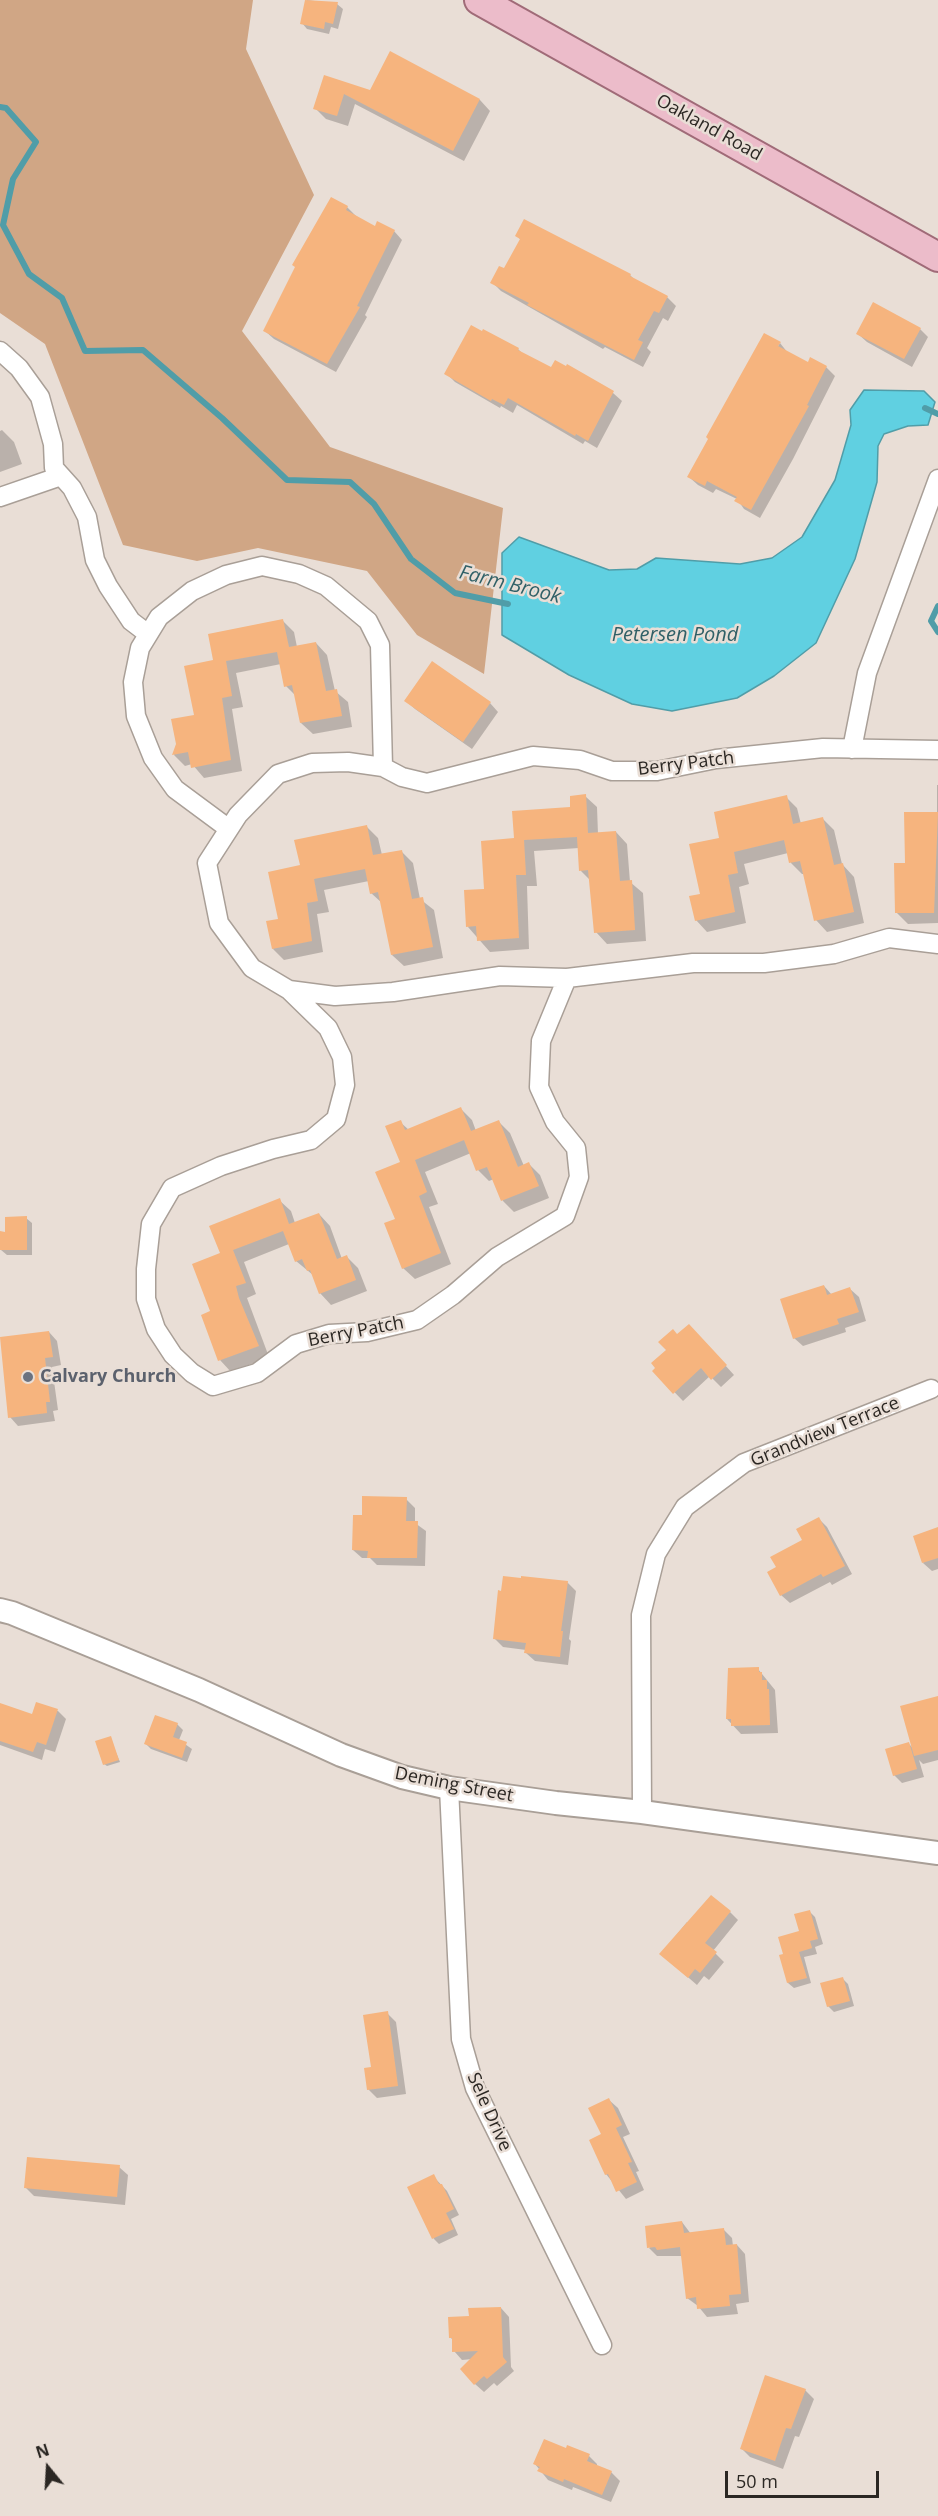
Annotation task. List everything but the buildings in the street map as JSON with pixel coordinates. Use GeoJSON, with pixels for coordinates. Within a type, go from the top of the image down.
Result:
{"type":"FeatureCollection","features":[{"type":"Feature","properties":{"kind":"main road","name":"Oakland Road"},"geometry":{"type":"LineString","coordinates":[[479,0],[938,257]]}},
{"type":"Feature","properties":{"kind":"street"},"geometry":{"type":"LineString","coordinates":[[0,351],[19,368],[40,397],[53,444],[54,468],[72,488],[87,517],[95,560],[108,586],[131,621],[148,634]]}},
{"type":"Feature","properties":{"kind":"street"},"geometry":{"type":"LineString","coordinates":[[0,497],[61,476]]}},
{"type":"Feature","properties":{"kind":"street"},"geometry":{"type":"LineString","coordinates":[[852,749],[867,673],[938,479]]}},
{"type":"Feature","properties":{"kind":"street"},"geometry":{"type":"LineString","coordinates":[[229,829],[175,789],[153,759],[136,716],[133,682],[140,648],[159,617],[192,591],[226,575],[262,566],[299,574],[326,586],[368,621],[380,645],[384,767]]}},
{"type":"Feature","properties":{"kind":"street","name":"Berry Patch"},"geometry":{"type":"LineString","coordinates":[[567,978],[541,1041],[539,1087],[555,1122],[576,1148],[579,1177],[565,1216],[497,1257],[453,1295],[417,1320],[367,1332],[329,1334],[296,1344],[257,1373],[213,1386],[192,1373],[173,1356],[156,1329],[146,1299],[146,1269],[151,1224],[172,1188],[221,1166],[273,1149],[311,1140],[336,1119],[345,1085],[342,1057],[328,1028],[289,990],[252,968],[219,922],[207,863],[238,815],[278,774],[312,763],[348,762],[384,767],[402,777],[427,783],[533,756],[580,760],[612,771],[657,771],[716,759],[823,748],[938,750]]}},
{"type":"Feature","properties":{"kind":"street","name":"Berry Patch"},"geometry":{"type":"LineString","coordinates":[[289,990],[335,996],[393,992],[500,976],[567,978],[693,963],[764,963],[834,954],[889,939],[938,944]]}},
{"type":"Feature","properties":{"kind":"street","name":"Grandview Terrace"},"geometry":{"type":"LineString","coordinates":[[642,1812],[641,1616],[656,1554],[685,1507],[744,1463],[931,1389]]}},
{"type":"Feature","properties":{"kind":"street","name":"Deming Street"},"geometry":{"type":"LineString","coordinates":[[0,1610],[188,1686],[341,1755],[402,1777],[449,1788],[938,1852]]}},
{"type":"Feature","properties":{"kind":"street","name":"Sele Drive"},"geometry":{"type":"LineString","coordinates":[[449,1788],[461,2039],[475,2088],[602,2345]]}},
{"type":"Feature","properties":{"kind":"shaded area"},"geometry":{"type":"Polygon","coordinates":[[[0,0],[253,0],[246,49],[314,195],[242,331],[330,447],[503,508],[484,674],[417,635],[367,571],[258,548],[197,561],[123,545],[45,344],[0,313],[0,0]]]}},
{"type":"Feature","properties":{"kind":"water","name":"Petersen Pond"},"geometry":{"type":"Polygon","coordinates":[[[864,390],[924,391],[935,402],[928,425],[908,426],[884,434],[878,446],[877,482],[855,559],[816,643],[774,676],[737,698],[672,711],[632,704],[569,675],[502,635],[502,553],[519,537],[609,570],[637,569],[656,558],[740,564],[772,558],[802,537],[835,480],[851,425],[850,410],[864,390]]]}},
{"type":"Feature","properties":{"kind":"waterway","name":"Farm Brook"},"geometry":{"type":"LineString","coordinates":[[0,107],[6,108],[36,142],[13,179],[3,225],[29,274],[62,298],[85,351],[143,350],[222,418],[287,480],[350,482],[374,504],[411,559],[455,593],[508,604]]}},
{"type":"Feature","properties":{"kind":"waterway","name":"Farm Brook"},"geometry":{"type":"LineString","coordinates":[[925,408],[938,414]]}},
{"type":"Feature","properties":{"kind":"waterway","name":"Farm Brook"},"geometry":{"type":"LineString","coordinates":[[938,606],[931,621],[938,632]]}},
{"type":"Feature","properties":{"kind":"place","name":"Calvary Church"},"geometry":{"type":"Point","coordinates":[28,1377]}}]}
